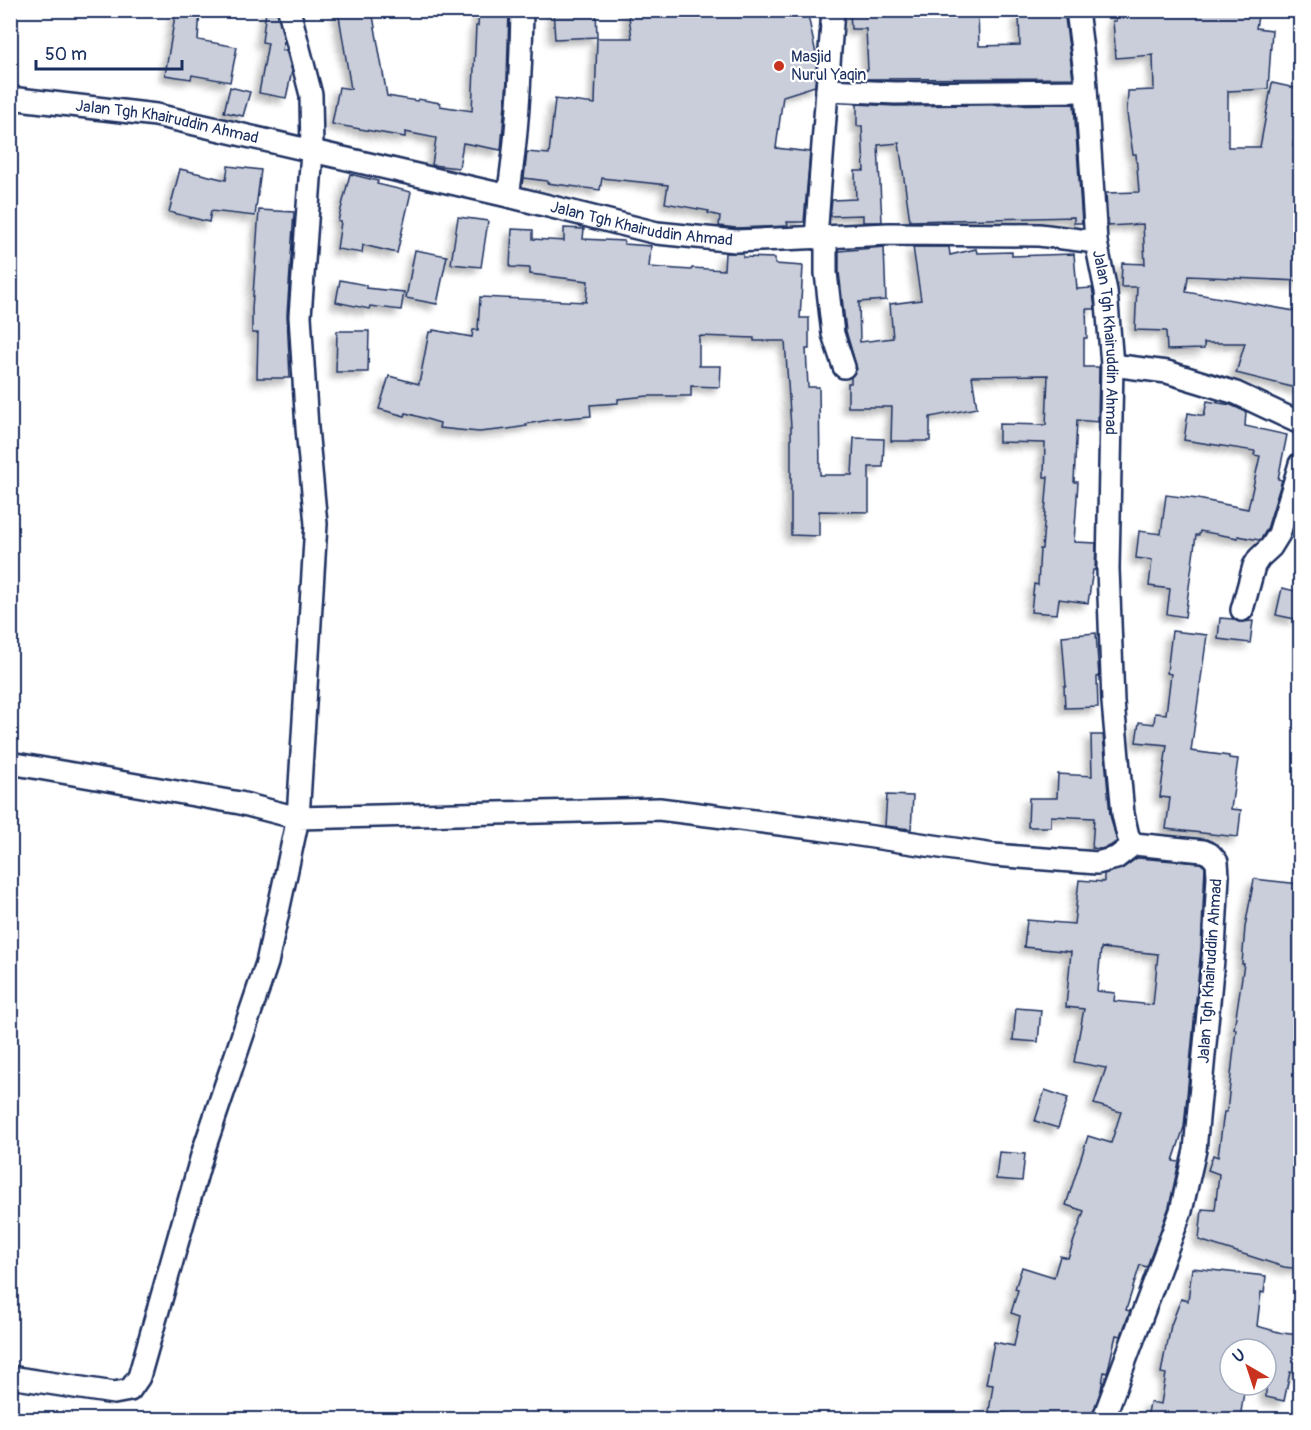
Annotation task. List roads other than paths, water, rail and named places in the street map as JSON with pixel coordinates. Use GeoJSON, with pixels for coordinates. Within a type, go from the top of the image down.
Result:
{"type":"FeatureCollection","features":[{"type":"Feature","properties":{"kind":"street"},"geometry":{"type":"LineString","coordinates":[[10,1377],[114,1393],[130,1390],[139,1377],[203,1152],[267,963],[298,818],[316,524],[300,316],[312,152],[311,95],[289,10]]}},
{"type":"Feature","properties":{"kind":"street"},"geometry":{"type":"LineString","coordinates":[[508,196],[521,77],[522,10]]}},
{"type":"Feature","properties":{"kind":"street"},"geometry":{"type":"LineString","coordinates":[[833,10],[821,238],[833,334],[844,367]]}},
{"type":"Feature","properties":{"kind":"street"},"geometry":{"type":"LineString","coordinates":[[1077,10],[1086,91],[1096,242]]}},
{"type":"Feature","properties":{"kind":"street"},"geometry":{"type":"LineString","coordinates":[[827,90],[895,93],[1086,91]]}},
{"type":"Feature","properties":{"kind":"street","name":"Jalan Tgh Khairuddin Ahmad"},"geometry":{"type":"LineString","coordinates":[[10,98],[156,115],[508,196],[657,233],[736,241],[889,234],[1039,235],[1096,242],[1106,291],[1112,364],[1108,569],[1113,702],[1123,814],[1128,836],[1134,844],[1203,851],[1217,862],[1218,876],[1214,949],[1195,1150],[1181,1210],[1103,1419]]}},
{"type":"Feature","properties":{"kind":"street"},"geometry":{"type":"LineString","coordinates":[[1112,364],[1167,372],[1236,393],[1300,418]]}},
{"type":"Feature","properties":{"kind":"street"},"geometry":{"type":"LineString","coordinates":[[1242,610],[1254,566],[1279,534],[1300,464]]}},
{"type":"Feature","properties":{"kind":"street"},"geometry":{"type":"LineString","coordinates":[[10,763],[240,803],[298,818],[659,809],[819,829],[994,855],[1074,862],[1097,863],[1116,858],[1134,844]]}},
{"type":"Feature","properties":{"kind":"place","name":"Masjid Nurul Yaqin"},"geometry":{"type":"Point","coordinates":[779,66]}}]}
